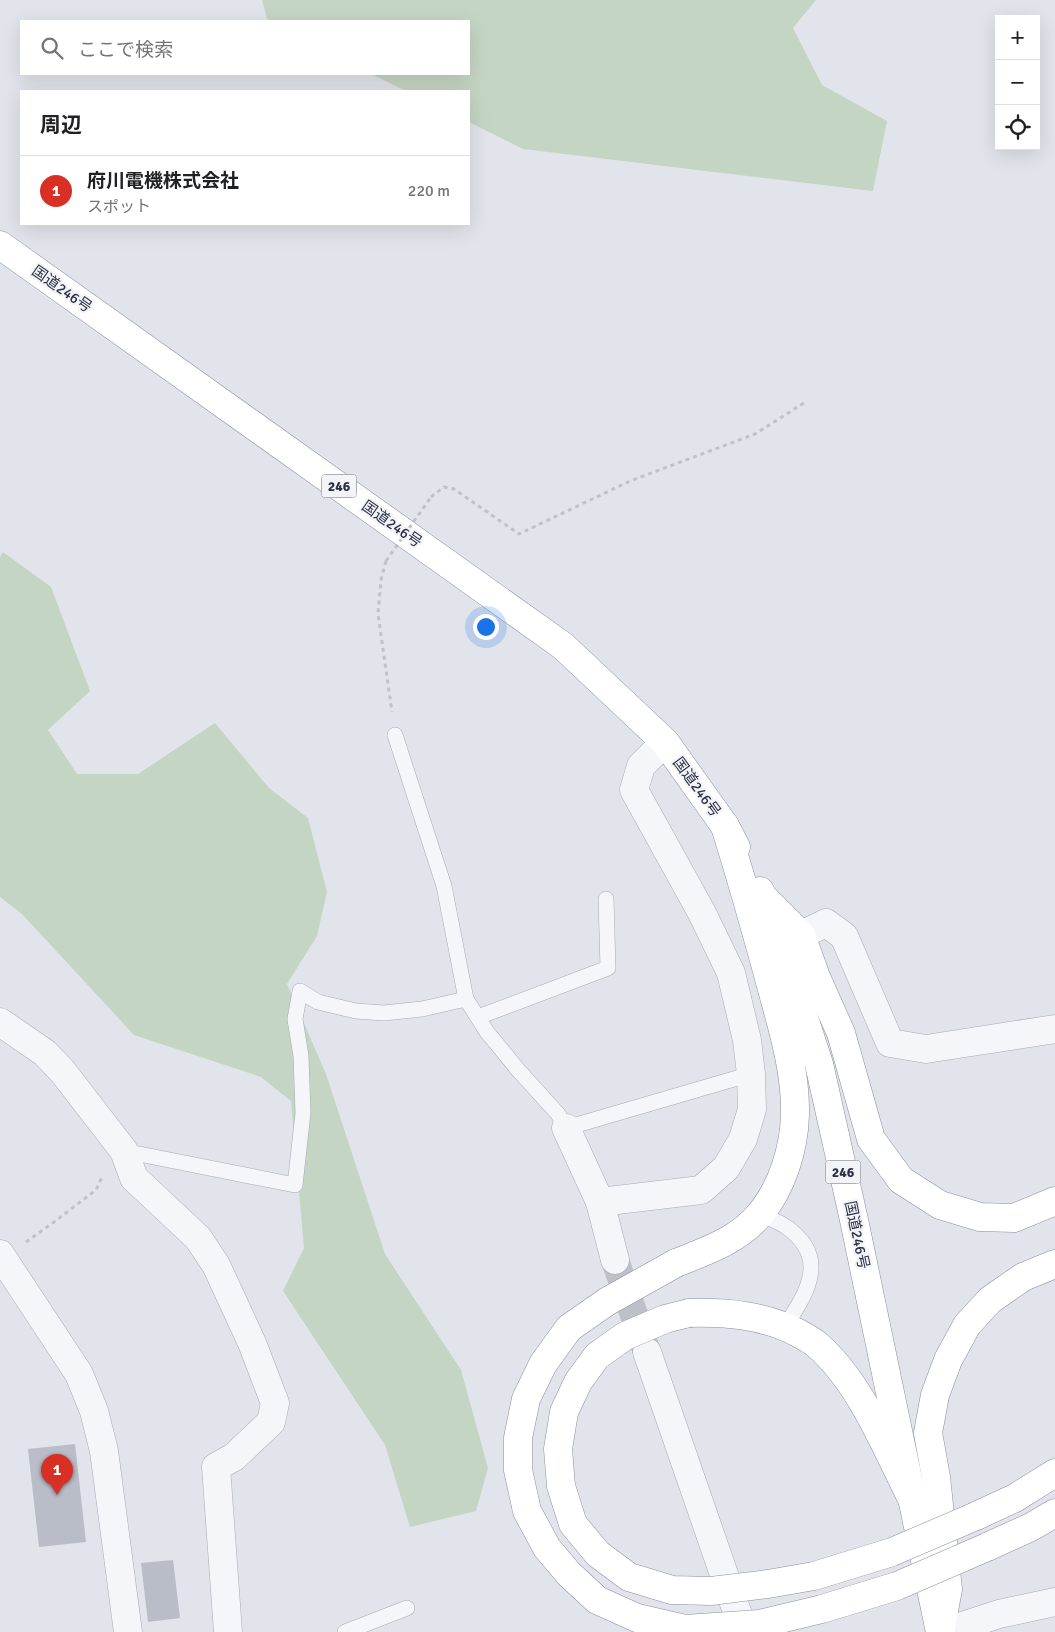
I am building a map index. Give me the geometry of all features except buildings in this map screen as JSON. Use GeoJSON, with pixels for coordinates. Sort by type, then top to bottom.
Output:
{"type":"FeatureCollection","features":[{"type":"Feature","properties":{"kind":"highway","name":"国道246号"},"geometry":{"type":"LineString","coordinates":[[0,245],[563,646],[665,742],[725,826],[764,898],[819,1064],[941,1632]]}},
{"type":"Feature","properties":{"kind":"highway"},"geometry":{"type":"LineString","coordinates":[[725,826],[784,1032],[792,1074],[795,1115],[791,1145],[783,1174],[760,1214],[744,1230],[718,1246],[676,1263],[608,1301],[569,1328],[542,1364],[526,1399],[518,1438],[518,1470],[527,1511],[547,1548],[569,1574],[598,1600],[637,1618],[686,1629],[759,1624],[822,1609],[897,1586],[988,1547],[1031,1527],[1055,1513]]}},
{"type":"Feature","properties":{"kind":"highway"},"geometry":{"type":"LineString","coordinates":[[764,898],[801,936],[816,977],[841,1033],[871,1139],[901,1180],[940,1204],[980,1216],[1014,1218],[1055,1201]]}},
{"type":"Feature","properties":{"kind":"highway"},"geometry":{"type":"LineString","coordinates":[[941,1632],[948,1589],[936,1477],[928,1433],[935,1395],[948,1360],[968,1325],[990,1300],[1023,1277],[1055,1264]]}},
{"type":"Feature","properties":{"kind":"highway"},"geometry":{"type":"LineString","coordinates":[[912,1499],[859,1396],[836,1364],[815,1343],[785,1326],[754,1316],[719,1312],[688,1313],[625,1336],[597,1356],[578,1382],[564,1412],[558,1449],[560,1476],[561,1486],[573,1524],[598,1554],[629,1577],[672,1590],[711,1591],[814,1576],[892,1552],[1015,1498],[1055,1473]]}},
{"type":"Feature","properties":{"kind":"street"},"geometry":{"type":"LineString","coordinates":[[600,1202],[701,1190],[726,1168],[743,1139],[752,1109],[751,1074],[747,1040],[731,973],[702,913],[634,790],[641,766],[665,742]]}},
{"type":"Feature","properties":{"kind":"street"},"geometry":{"type":"LineString","coordinates":[[801,936],[826,923],[844,936],[890,1043],[926,1049],[1055,1028]]}},
{"type":"Feature","properties":{"kind":"street"},"geometry":{"type":"LineString","coordinates":[[0,1022],[45,1053],[63,1072],[120,1146],[134,1178],[198,1238],[216,1266],[252,1343],[275,1403],[271,1422],[234,1457],[216,1467],[228,1632]]}},
{"type":"Feature","properties":{"kind":"street"},"geometry":{"type":"LineString","coordinates":[[566,1128],[600,1202],[615,1260]]}},
{"type":"Feature","properties":{"kind":"street"},"geometry":{"type":"LineString","coordinates":[[1,1255],[79,1374],[94,1411],[104,1451],[128,1632]]}},
{"type":"Feature","properties":{"kind":"street"},"geometry":{"type":"LineString","coordinates":[[647,1352],[744,1632]]}},
{"type":"Feature","properties":{"kind":"street"},"geometry":{"type":"LineString","coordinates":[[941,1632],[999,1614],[1055,1602]]}},
{"type":"Feature","properties":{"kind":"lane"},"geometry":{"type":"LineString","coordinates":[[395,735],[444,886],[466,999],[487,1032],[558,1114],[566,1128],[751,1074]]}},
{"type":"Feature","properties":{"kind":"lane"},"geometry":{"type":"LineString","coordinates":[[478,1017],[608,968],[606,899]]}},
{"type":"Feature","properties":{"kind":"lane"},"geometry":{"type":"LineString","coordinates":[[120,1146],[295,1184],[303,1113],[301,1056],[295,1019],[300,991],[318,1002],[356,1011],[384,1013],[422,1009],[466,999]]}},
{"type":"Feature","properties":{"kind":"lane"},"geometry":{"type":"LineString","coordinates":[[760,1214],[784,1226],[799,1238],[808,1252],[812,1263],[810,1281],[805,1295],[785,1326]]}},
{"type":"Feature","properties":{"kind":"lane"},"geometry":{"type":"LineString","coordinates":[[345,1632],[407,1608]]}},
{"type":"Feature","properties":{"kind":"path"},"geometry":{"type":"LineString","coordinates":[[395,735],[378,614],[381,580],[386,561],[431,497],[444,487],[454,489],[519,534],[630,481],[755,434],[804,403]]}},
{"type":"Feature","properties":{"kind":"path"},"geometry":{"type":"LineString","coordinates":[[1,1255],[54,1222],[96,1190],[120,1146]]}},
{"type":"Feature","properties":{"kind":"green space"},"geometry":{"type":"Polygon","coordinates":[[[262,0],[816,0],[793,28],[822,85],[887,121],[873,191],[523,149],[470,122],[470,90],[404,90],[373,75],[470,75],[470,20],[267,19],[262,0]]]}},
{"type":"Feature","properties":{"kind":"green space"},"geometry":{"type":"Polygon","coordinates":[[[3,552],[51,587],[90,691],[48,730],[77,774],[138,774],[215,723],[269,788],[308,818],[327,892],[317,936],[287,984],[326,1074],[385,1254],[461,1370],[488,1468],[476,1511],[410,1527],[385,1445],[283,1291],[304,1248],[291,1101],[261,1077],[134,1035],[22,914],[0,897],[0,557],[3,552]]]}},
{"type":"Feature","properties":{"kind":"tunnel"},"geometry":{"type":"LineString","coordinates":[[615,1260],[647,1352]]}},
{"type":"Feature","properties":{"kind":"place","name":"府川電機株式会社"},"geometry":{"type":"Point","coordinates":[57,1495]}}]}
